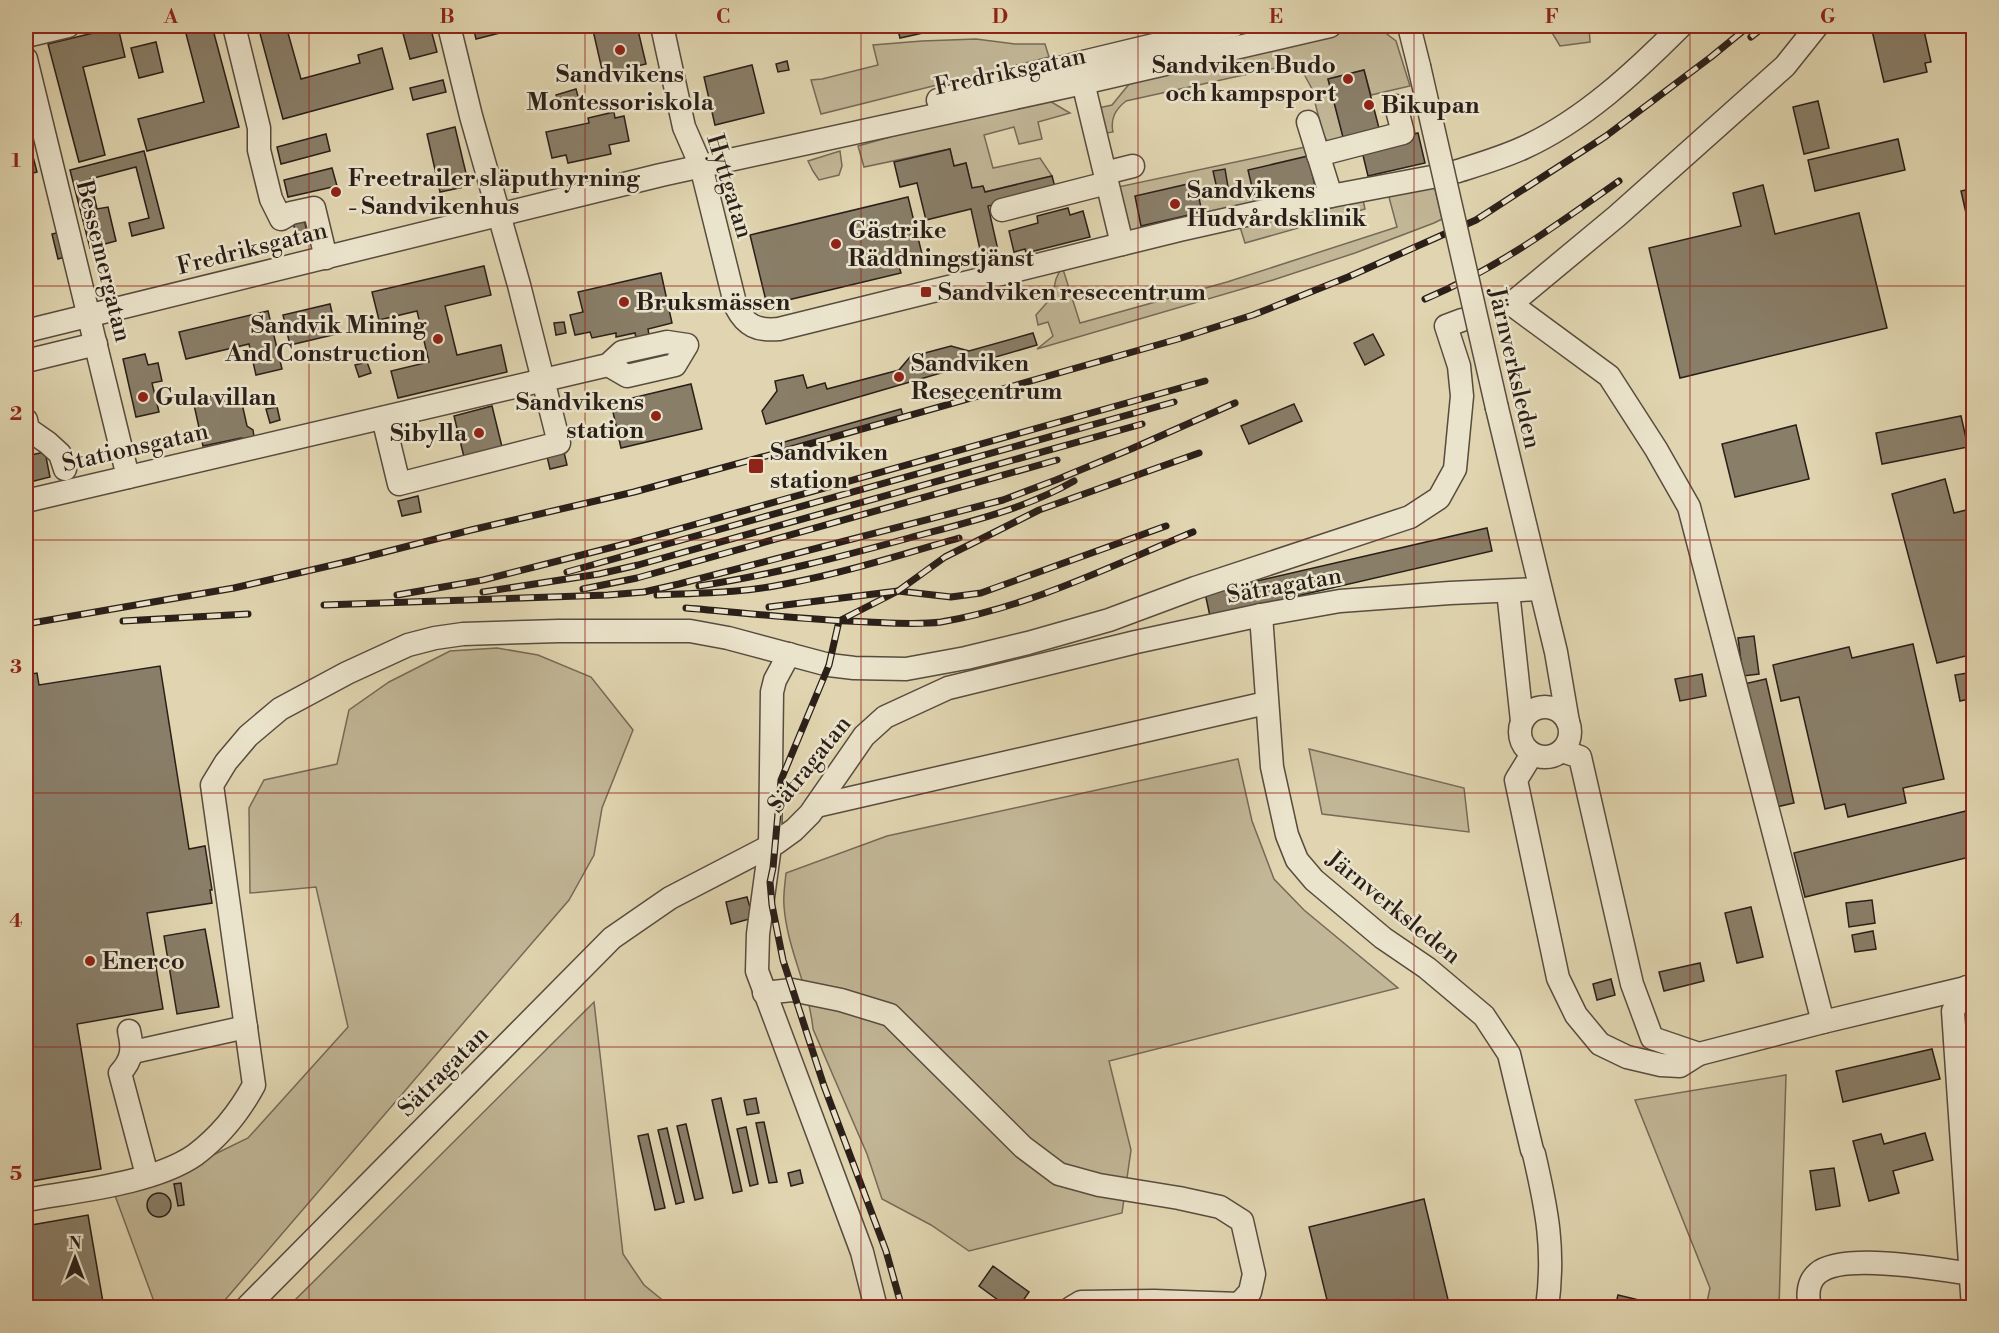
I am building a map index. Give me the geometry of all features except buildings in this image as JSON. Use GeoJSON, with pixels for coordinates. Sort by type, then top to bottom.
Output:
{"type":"FeatureCollection","features":[{"type":"Feature","properties":{"kind":"street"},"geometry":{"type":"LineString","coordinates":[[26,36],[68,26]]}},
{"type":"Feature","properties":{"kind":"street"},"geometry":{"type":"LineString","coordinates":[[234,26],[259,128],[260,150],[271,199],[281,219],[291,213],[314,208],[326,258]]}},
{"type":"Feature","properties":{"kind":"street"},"geometry":{"type":"LineString","coordinates":[[383,418],[399,484],[559,442],[449,26]]}},
{"type":"Feature","properties":{"kind":"street","name":"Hyttgatan"},"geometry":{"type":"LineString","coordinates":[[662,26],[684,127],[701,166],[736,306],[748,324],[756,329],[766,331],[779,329],[1122,244]]}},
{"type":"Feature","properties":{"kind":"street","name":"Fredriksgatan"},"geometry":{"type":"LineString","coordinates":[[1081,73],[1233,26]]}},
{"type":"Feature","properties":{"kind":"street","name":"Fredriksgatan"},"geometry":{"type":"LineString","coordinates":[[26,331],[701,166],[735,155],[1081,73],[1330,26]]}},
{"type":"Feature","properties":{"kind":"street","name":"Järnverksleden"},"geometry":{"type":"LineString","coordinates":[[1410,26],[1497,408],[1556,652],[1570,738],[1562,751]]}},
{"type":"Feature","properties":{"kind":"street"},"geometry":{"type":"LineString","coordinates":[[1458,171],[1525,148],[1560,129],[1608,94],[1681,26]]}},
{"type":"Feature","properties":{"kind":"street"},"geometry":{"type":"LineString","coordinates":[[1817,26],[1785,66],[1617,216],[1503,307],[1609,376],[1656,449],[1689,507],[1823,1022]]}},
{"type":"Feature","properties":{"kind":"street","name":"Bessemergatan"},"geometry":{"type":"LineString","coordinates":[[26,59],[128,477]]}},
{"type":"Feature","properties":{"kind":"street"},"geometry":{"type":"LineString","coordinates":[[1081,73],[1122,244],[1331,196],[1432,177]]}},
{"type":"Feature","properties":{"kind":"street"},"geometry":{"type":"LineString","coordinates":[[1318,154],[1403,133],[1396,106]]}},
{"type":"Feature","properties":{"kind":"street"},"geometry":{"type":"LineString","coordinates":[[1308,122],[1331,196]]}},
{"type":"Feature","properties":{"kind":"street"},"geometry":{"type":"LineString","coordinates":[[1002,210],[1106,178],[1133,166]]}},
{"type":"Feature","properties":{"kind":"street"},"geometry":{"type":"LineString","coordinates":[[26,1200],[129,1181],[170,1168],[194,1155],[214,1138],[245,1102],[254,1085],[212,785],[226,762],[248,736],[280,709],[346,673],[408,645],[463,634],[690,631],[728,638],[829,665],[906,669],[966,658],[1109,620],[1195,588],[1410,517],[1439,498],[1455,470],[1462,396],[1459,366],[1446,326],[1462,320]]}},
{"type":"Feature","properties":{"kind":"street"},"geometry":{"type":"LineString","coordinates":[[26,361],[96,344]]}},
{"type":"Feature","properties":{"kind":"street","name":"Stationsgatan"},"geometry":{"type":"LineString","coordinates":[[26,501],[608,365]]}},
{"type":"Feature","properties":{"kind":"street"},"geometry":{"type":"LineString","coordinates":[[26,426],[60,454],[65,470]]}},
{"type":"Feature","properties":{"kind":"street","name":"Sätragatan"},"geometry":{"type":"LineString","coordinates":[[246,1308],[612,938],[670,898],[770,846],[796,828],[816,806],[864,736],[885,717],[948,688],[1051,661],[1261,615],[1340,601],[1540,589]]}},
{"type":"Feature","properties":{"kind":"street"},"geometry":{"type":"LineString","coordinates":[[1508,591],[1522,721],[1520,735],[1522,743],[1532,754],[1547,758],[1562,751],[1580,758],[1632,984],[1652,1038],[1699,1054]]}},
{"type":"Feature","properties":{"kind":"street","name":"Järnverksleden"},"geometry":{"type":"LineString","coordinates":[[1261,615],[1272,767],[1287,835],[1297,860],[1314,880],[1383,938],[1460,994],[1484,1016],[1509,1054],[1546,1206],[1550,1236],[1550,1283],[1547,1308]]}},
{"type":"Feature","properties":{"kind":"street"},"geometry":{"type":"LineString","coordinates":[[789,654],[775,680],[772,692],[770,846],[758,934],[757,971],[844,1201],[862,1252],[876,1308]]}},
{"type":"Feature","properties":{"kind":"street"},"geometry":{"type":"LineString","coordinates":[[816,806],[1266,703]]}},
{"type":"Feature","properties":{"kind":"street"},"geometry":{"type":"LineString","coordinates":[[1522,721],[1527,714],[1542,707],[1557,710],[1568,722]]}},
{"type":"Feature","properties":{"kind":"street"},"geometry":{"type":"LineString","coordinates":[[1532,754],[1516,780],[1558,978],[1576,1015],[1600,1044],[1627,1057],[1661,1065],[1680,1066],[1699,1054],[1970,987]]}},
{"type":"Feature","properties":{"kind":"street"},"geometry":{"type":"LineString","coordinates":[[1970,987],[1953,1011],[1973,1308]]}},
{"type":"Feature","properties":{"kind":"street"},"geometry":{"type":"LineString","coordinates":[[764,993],[792,990],[841,1000],[890,1015],[1023,1147],[1059,1174],[1099,1185],[1220,1207],[1242,1221],[1254,1274],[1251,1292],[1239,1304],[1154,1301],[1081,1302],[1071,1308]]}},
{"type":"Feature","properties":{"kind":"street"},"geometry":{"type":"LineString","coordinates":[[147,1175],[120,1073],[129,1062],[131,1041],[246,1028]]}},
{"type":"Feature","properties":{"kind":"street"},"geometry":{"type":"LineString","coordinates":[[1810,1308],[1809,1288],[1812,1279],[1819,1271],[1839,1265],[1878,1263],[1918,1265],[1971,1274]]}},
{"type":"Feature","properties":{"kind":"shaded area"},"geometry":{"type":"Polygon","coordinates":[[[1548,26],[1589,26],[1590,42],[1560,46],[1548,26]]]}},
{"type":"Feature","properties":{"kind":"shaded area"},"geometry":{"type":"Polygon","coordinates":[[[1358,28],[1379,28],[1396,41],[1410,86],[1371,95],[1364,70],[1328,79],[1344,139],[1327,141],[1323,134],[1311,87],[1298,63],[1126,101],[1115,114],[1112,122],[1113,132],[1095,135],[1089,110],[1112,105],[1130,83],[1358,28]]]}},
{"type":"Feature","properties":{"kind":"shaded area"},"geometry":{"type":"Polygon","coordinates":[[[976,39],[1015,44],[1045,44],[1049,57],[821,114],[811,80],[878,65],[873,45],[976,39]]]}},
{"type":"Feature","properties":{"kind":"shaded area"},"geometry":{"type":"Polygon","coordinates":[[[1048,100],[1070,113],[1038,122],[1042,139],[1019,144],[1014,127],[984,135],[993,168],[1040,158],[1052,176],[985,192],[983,186],[972,188],[966,163],[954,166],[950,149],[864,167],[858,146],[1048,100]]]}},
{"type":"Feature","properties":{"kind":"shaded area"},"geometry":{"type":"Polygon","coordinates":[[[1315,145],[1328,187],[1128,232],[1118,187],[1315,145]]]}},
{"type":"Feature","properties":{"kind":"shaded area"},"geometry":{"type":"Polygon","coordinates":[[[840,151],[842,166],[839,175],[819,180],[808,161],[840,151]]]}},
{"type":"Feature","properties":{"kind":"shaded area"},"geometry":{"type":"Polygon","coordinates":[[[1432,177],[1442,219],[1434,223],[1355,253],[1273,280],[1037,349],[1053,336],[1048,322],[1038,325],[1036,315],[1052,297],[1062,266],[1080,323],[1227,282],[1397,227],[1386,186],[1432,177]]]}},
{"type":"Feature","properties":{"kind":"shaded area"},"geometry":{"type":"Polygon","coordinates":[[[1361,191],[1365,209],[1245,243],[1237,217],[1361,191]]]}},
{"type":"Feature","properties":{"kind":"shaded area"},"geometry":{"type":"Polygon","coordinates":[[[497,648],[538,655],[591,677],[633,730],[602,808],[594,855],[569,900],[219,1307],[156,1307],[113,1190],[209,1157],[248,1138],[348,1027],[316,887],[250,893],[249,808],[264,780],[337,764],[349,710],[389,682],[450,651],[497,648]]]}},
{"type":"Feature","properties":{"kind":"shaded area"},"geometry":{"type":"Polygon","coordinates":[[[1309,749],[1464,788],[1469,832],[1322,814],[1309,749]]]}},
{"type":"Feature","properties":{"kind":"shaded area"},"geometry":{"type":"Polygon","coordinates":[[[1238,759],[1252,821],[1274,879],[1304,910],[1398,988],[1109,1061],[1131,1150],[1122,1213],[969,1251],[931,1225],[882,1199],[867,1154],[813,1029],[811,1013],[786,922],[784,898],[786,873],[887,836],[1238,759]]]}},
{"type":"Feature","properties":{"kind":"shaded area"},"geometry":{"type":"Polygon","coordinates":[[[594,1002],[623,1254],[644,1285],[671,1307],[288,1307],[594,1002]]]}},
{"type":"Feature","properties":{"kind":"shaded area"},"geometry":{"type":"Polygon","coordinates":[[[1786,1075],[1779,1307],[1706,1307],[1710,1288],[1635,1100],[1786,1075]]]}},
{"type":"Feature","properties":{"kind":"tunnel"},"geometry":{"type":"LineString","coordinates":[[1462,320],[1494,310]]}},
{"type":"Feature","properties":{"kind":"railway"},"geometry":{"type":"LineString","coordinates":[[26,624],[234,588],[634,492],[1178,339],[1253,315],[1348,277],[1476,220],[1606,136],[1749,26]]}},
{"type":"Feature","properties":{"kind":"railway"},"geometry":{"type":"LineString","coordinates":[[1751,37],[1765,26]]}},
{"type":"Feature","properties":{"kind":"railway"},"geometry":{"type":"LineString","coordinates":[[1425,299],[1502,260],[1619,181]]}},
{"type":"Feature","properties":{"kind":"railway"},"geometry":{"type":"LineString","coordinates":[[397,595],[483,580],[629,543],[1205,381]]}},
{"type":"Feature","properties":{"kind":"railway"},"geometry":{"type":"LineString","coordinates":[[567,572],[1174,402]]}},
{"type":"Feature","properties":{"kind":"railway"},"geometry":{"type":"LineString","coordinates":[[324,605],[644,592],[1003,500],[1131,449],[1235,403]]}},
{"type":"Feature","properties":{"kind":"railway"},"geometry":{"type":"LineString","coordinates":[[483,592],[599,574],[638,565],[1142,424]]}},
{"type":"Feature","properties":{"kind":"railway"},"geometry":{"type":"LineString","coordinates":[[902,1308],[886,1251],[824,1086],[783,960],[772,905],[770,882],[781,780],[829,665],[839,621],[898,591],[945,557],[1039,510],[1199,453]]}},
{"type":"Feature","properties":{"kind":"railway"},"geometry":{"type":"LineString","coordinates":[[583,589],[637,578],[1057,460]]}},
{"type":"Feature","properties":{"kind":"railway"},"geometry":{"type":"LineString","coordinates":[[699,586],[805,565],[972,521],[1035,500],[1074,481]]}},
{"type":"Feature","properties":{"kind":"railway"},"geometry":{"type":"LineString","coordinates":[[769,607],[898,591],[951,597],[981,593],[1166,526]]}},
{"type":"Feature","properties":{"kind":"railway"},"geometry":{"type":"LineString","coordinates":[[686,608],[845,621],[904,624],[941,622],[1038,596],[1193,532]]}},
{"type":"Feature","properties":{"kind":"railway"},"geometry":{"type":"LineString","coordinates":[[657,595],[737,591],[807,580],[959,538]]}},
{"type":"Feature","properties":{"kind":"railway"},"geometry":{"type":"LineString","coordinates":[[123,621],[248,614]]}},
{"type":"Feature","properties":{"kind":"place","name":"Sandvikens Montessoriskola"},"geometry":{"type":"Point","coordinates":[620,50]}},
{"type":"Feature","properties":{"kind":"place","name":"Sandviken Budo och kampsport"},"geometry":{"type":"Point","coordinates":[1348,79]}},
{"type":"Feature","properties":{"kind":"place","name":"Bikupan"},"geometry":{"type":"Point","coordinates":[1369,105]}},
{"type":"Feature","properties":{"kind":"place","name":"Freetrailer släputhyrning - Sandvikenhus"},"geometry":{"type":"Point","coordinates":[336,192]}},
{"type":"Feature","properties":{"kind":"place","name":"Sandvikens Hudvårdsklinik"},"geometry":{"type":"Point","coordinates":[1175,204]}},
{"type":"Feature","properties":{"kind":"place","name":"Gästrike Räddningstjänst"},"geometry":{"type":"Point","coordinates":[836,244]}},
{"type":"Feature","properties":{"kind":"place","name":"Sandviken resecentrum"},"geometry":{"type":"Point","coordinates":[926,292]}},
{"type":"Feature","properties":{"kind":"place","name":"Bruksmässen"},"geometry":{"type":"Point","coordinates":[624,302]}},
{"type":"Feature","properties":{"kind":"place","name":"Sandvik Mining And Construction"},"geometry":{"type":"Point","coordinates":[438,339]}},
{"type":"Feature","properties":{"kind":"place","name":"Sandviken Resecentrum"},"geometry":{"type":"Point","coordinates":[899,377]}},
{"type":"Feature","properties":{"kind":"place","name":"Gula villan"},"geometry":{"type":"Point","coordinates":[143,397]}},
{"type":"Feature","properties":{"kind":"place","name":"Sandvikens station"},"geometry":{"type":"Point","coordinates":[656,416]}},
{"type":"Feature","properties":{"kind":"place","name":"Sibylla"},"geometry":{"type":"Point","coordinates":[479,433]}},
{"type":"Feature","properties":{"kind":"place","name":"Sandviken station"},"geometry":{"type":"Point","coordinates":[756,466]}},
{"type":"Feature","properties":{"kind":"place","name":"Enerco"},"geometry":{"type":"Point","coordinates":[90,961]}}]}
